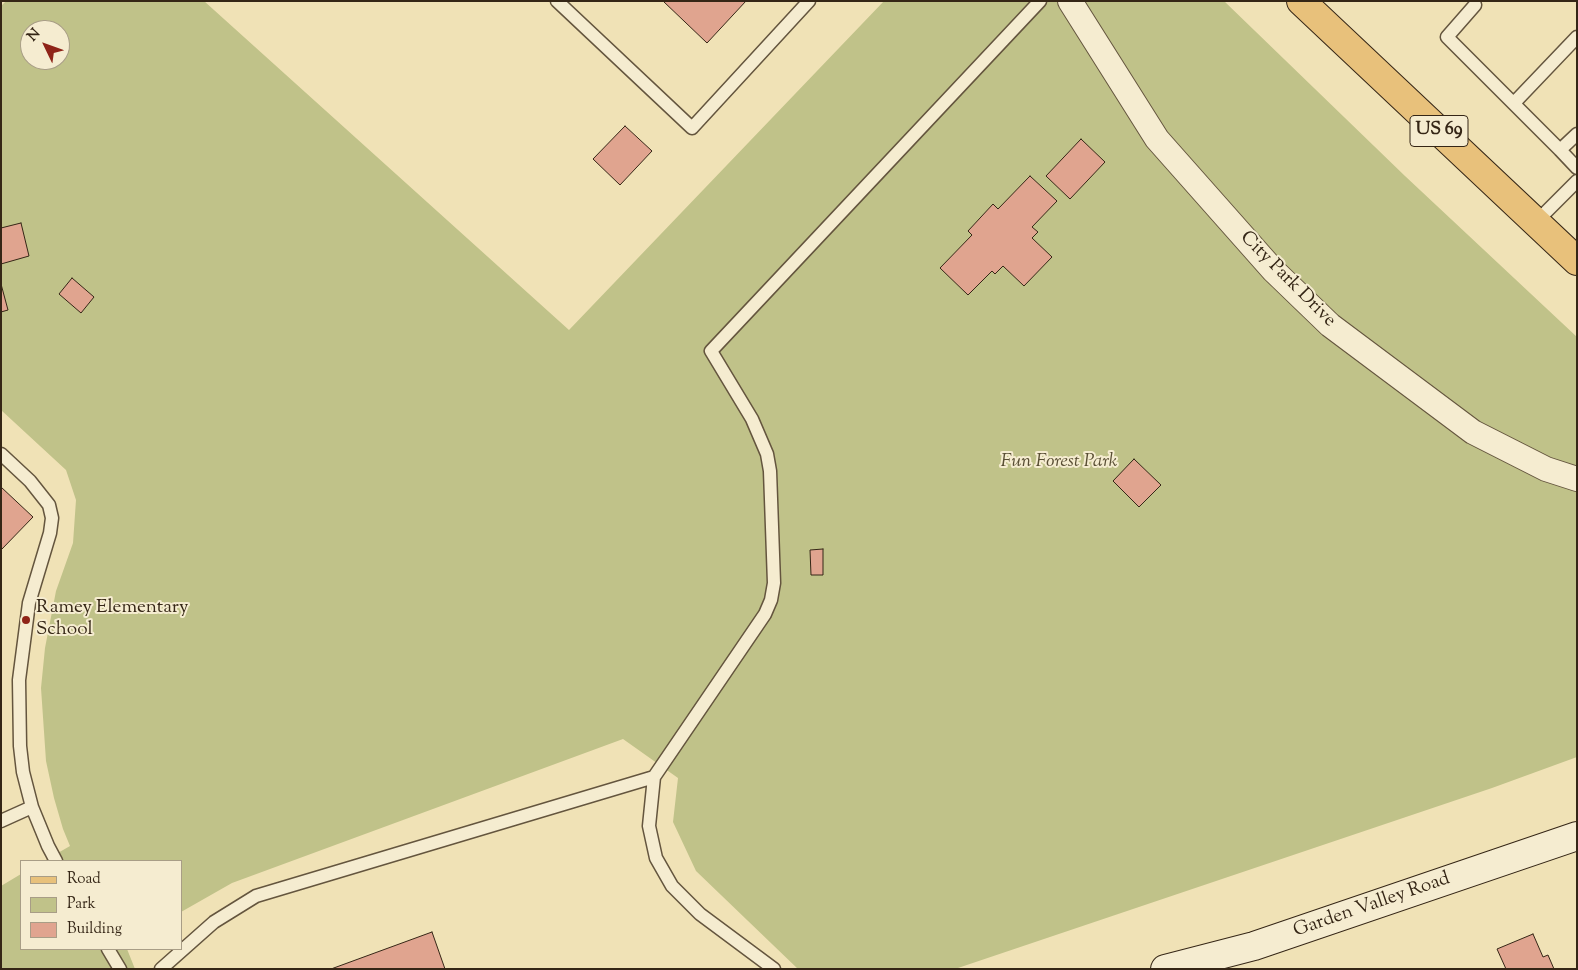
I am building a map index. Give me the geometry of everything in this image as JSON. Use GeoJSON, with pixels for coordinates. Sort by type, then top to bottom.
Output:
{"type":"FeatureCollection","features":[{"type":"Feature","properties":{"kind":"main road","name":"US 69"},"geometry":{"type":"LineString","coordinates":[[1301,1],[1577,261]]}},
{"type":"Feature","properties":{"kind":"street","name":"City Park Drive"},"geometry":{"type":"LineString","coordinates":[[1070,1],[1157,139],[1273,270],[1330,325],[1473,432],[1546,469],[1577,479]]}},
{"type":"Feature","properties":{"kind":"street","name":"Garden Valley Road"},"geometry":{"type":"LineString","coordinates":[[1165,969],[1254,946],[1577,836]]}},
{"type":"Feature","properties":{"kind":"lane"},"geometry":{"type":"LineString","coordinates":[[557,1],[692,128],[809,1]]}},
{"type":"Feature","properties":{"kind":"lane"},"geometry":{"type":"LineString","coordinates":[[774,969],[700,914],[672,886],[656,858],[649,826],[654,777],[765,614],[771,600],[774,583],[770,471],[767,454],[752,420],[711,351],[1040,1]]}},
{"type":"Feature","properties":{"kind":"lane"},"geometry":{"type":"LineString","coordinates":[[1475,5],[1447,37],[1577,168]]}},
{"type":"Feature","properties":{"kind":"lane"},"geometry":{"type":"LineString","coordinates":[[1514,103],[1577,36]]}},
{"type":"Feature","properties":{"kind":"lane"},"geometry":{"type":"LineString","coordinates":[[1560,150],[1577,134]]}},
{"type":"Feature","properties":{"kind":"lane"},"geometry":{"type":"LineString","coordinates":[[1536,222],[1577,181]]}},
{"type":"Feature","properties":{"kind":"lane"},"geometry":{"type":"LineString","coordinates":[[1,454],[30,481],[49,504],[52,518],[50,533],[29,603],[20,680],[20,746],[22,772],[32,807],[55,860]]}},
{"type":"Feature","properties":{"kind":"lane"},"geometry":{"type":"LineString","coordinates":[[182,950],[214,922],[256,896],[654,777]]}},
{"type":"Feature","properties":{"kind":"lane"},"geometry":{"type":"LineString","coordinates":[[1,821],[32,807]]}},
{"type":"Feature","properties":{"kind":"lane"},"geometry":{"type":"LineString","coordinates":[[109,950],[120,969]]}},
{"type":"Feature","properties":{"kind":"lane"},"geometry":{"type":"LineString","coordinates":[[160,969],[182,950]]}},
{"type":"Feature","properties":{"kind":"green space","name":"Fun Forest Park"},"geometry":{"type":"Polygon","coordinates":[[[6,1],[204,1],[569,330],[884,1],[1224,1],[1405,176],[1577,337],[1577,757],[1492,788],[955,969],[798,969],[696,871],[673,822],[678,778],[623,739],[232,883],[182,911],[182,860],[46,860],[70,846],[54,798],[46,761],[41,688],[45,648],[56,591],[73,543],[76,500],[66,470],[1,410],[1,6],[6,1]]]}},
{"type":"Feature","properties":{"kind":"green space"},"geometry":{"type":"Polygon","coordinates":[[[20,875],[20,950],[127,950],[135,969],[1,969],[1,886],[20,875]]]}},
{"type":"Feature","properties":{"kind":"building"},"geometry":{"type":"Polygon","coordinates":[[[663,1],[746,1],[707,43],[663,1]]]}},
{"type":"Feature","properties":{"kind":"building"},"geometry":{"type":"Polygon","coordinates":[[[625,126],[652,151],[620,185],[593,159],[625,126]]]}},
{"type":"Feature","properties":{"kind":"building"},"geometry":{"type":"Polygon","coordinates":[[[1081,139],[1105,162],[1070,199],[1046,176],[1081,139]]]}},
{"type":"Feature","properties":{"kind":"building"},"geometry":{"type":"Polygon","coordinates":[[[1030,176],[1057,201],[1032,227],[1038,232],[1032,238],[1052,257],[1024,286],[1003,266],[995,274],[992,271],[968,295],[940,268],[972,235],[968,231],[993,204],[998,209],[1030,176]]]}},
{"type":"Feature","properties":{"kind":"building"},"geometry":{"type":"Polygon","coordinates":[[[21,223],[29,256],[1,264],[1,228],[21,223]]]}},
{"type":"Feature","properties":{"kind":"building"},"geometry":{"type":"Polygon","coordinates":[[[72,278],[94,297],[81,313],[59,294],[72,278]]]}},
{"type":"Feature","properties":{"kind":"building"},"geometry":{"type":"Polygon","coordinates":[[[1,284],[8,310],[1,312],[1,284]]]}},
{"type":"Feature","properties":{"kind":"building"},"geometry":{"type":"Polygon","coordinates":[[[1134,459],[1161,485],[1139,507],[1113,481],[1134,459]]]}},
{"type":"Feature","properties":{"kind":"building"},"geometry":{"type":"Polygon","coordinates":[[[1,487],[33,517],[1,550],[1,487]]]}},
{"type":"Feature","properties":{"kind":"building"},"geometry":{"type":"Polygon","coordinates":[[[823,549],[823,575],[811,575],[810,550],[823,549]]]}},
{"type":"Feature","properties":{"kind":"building"},"geometry":{"type":"Polygon","coordinates":[[[432,932],[445,969],[331,969],[432,932]]]}},
{"type":"Feature","properties":{"kind":"building"},"geometry":{"type":"Polygon","coordinates":[[[1533,934],[1543,957],[1548,955],[1554,969],[1506,969],[1497,949],[1533,934]]]}},
{"type":"Feature","properties":{"kind":"place","name":"Ramey Elementary School"},"geometry":{"type":"Point","coordinates":[26,620]}}]}
